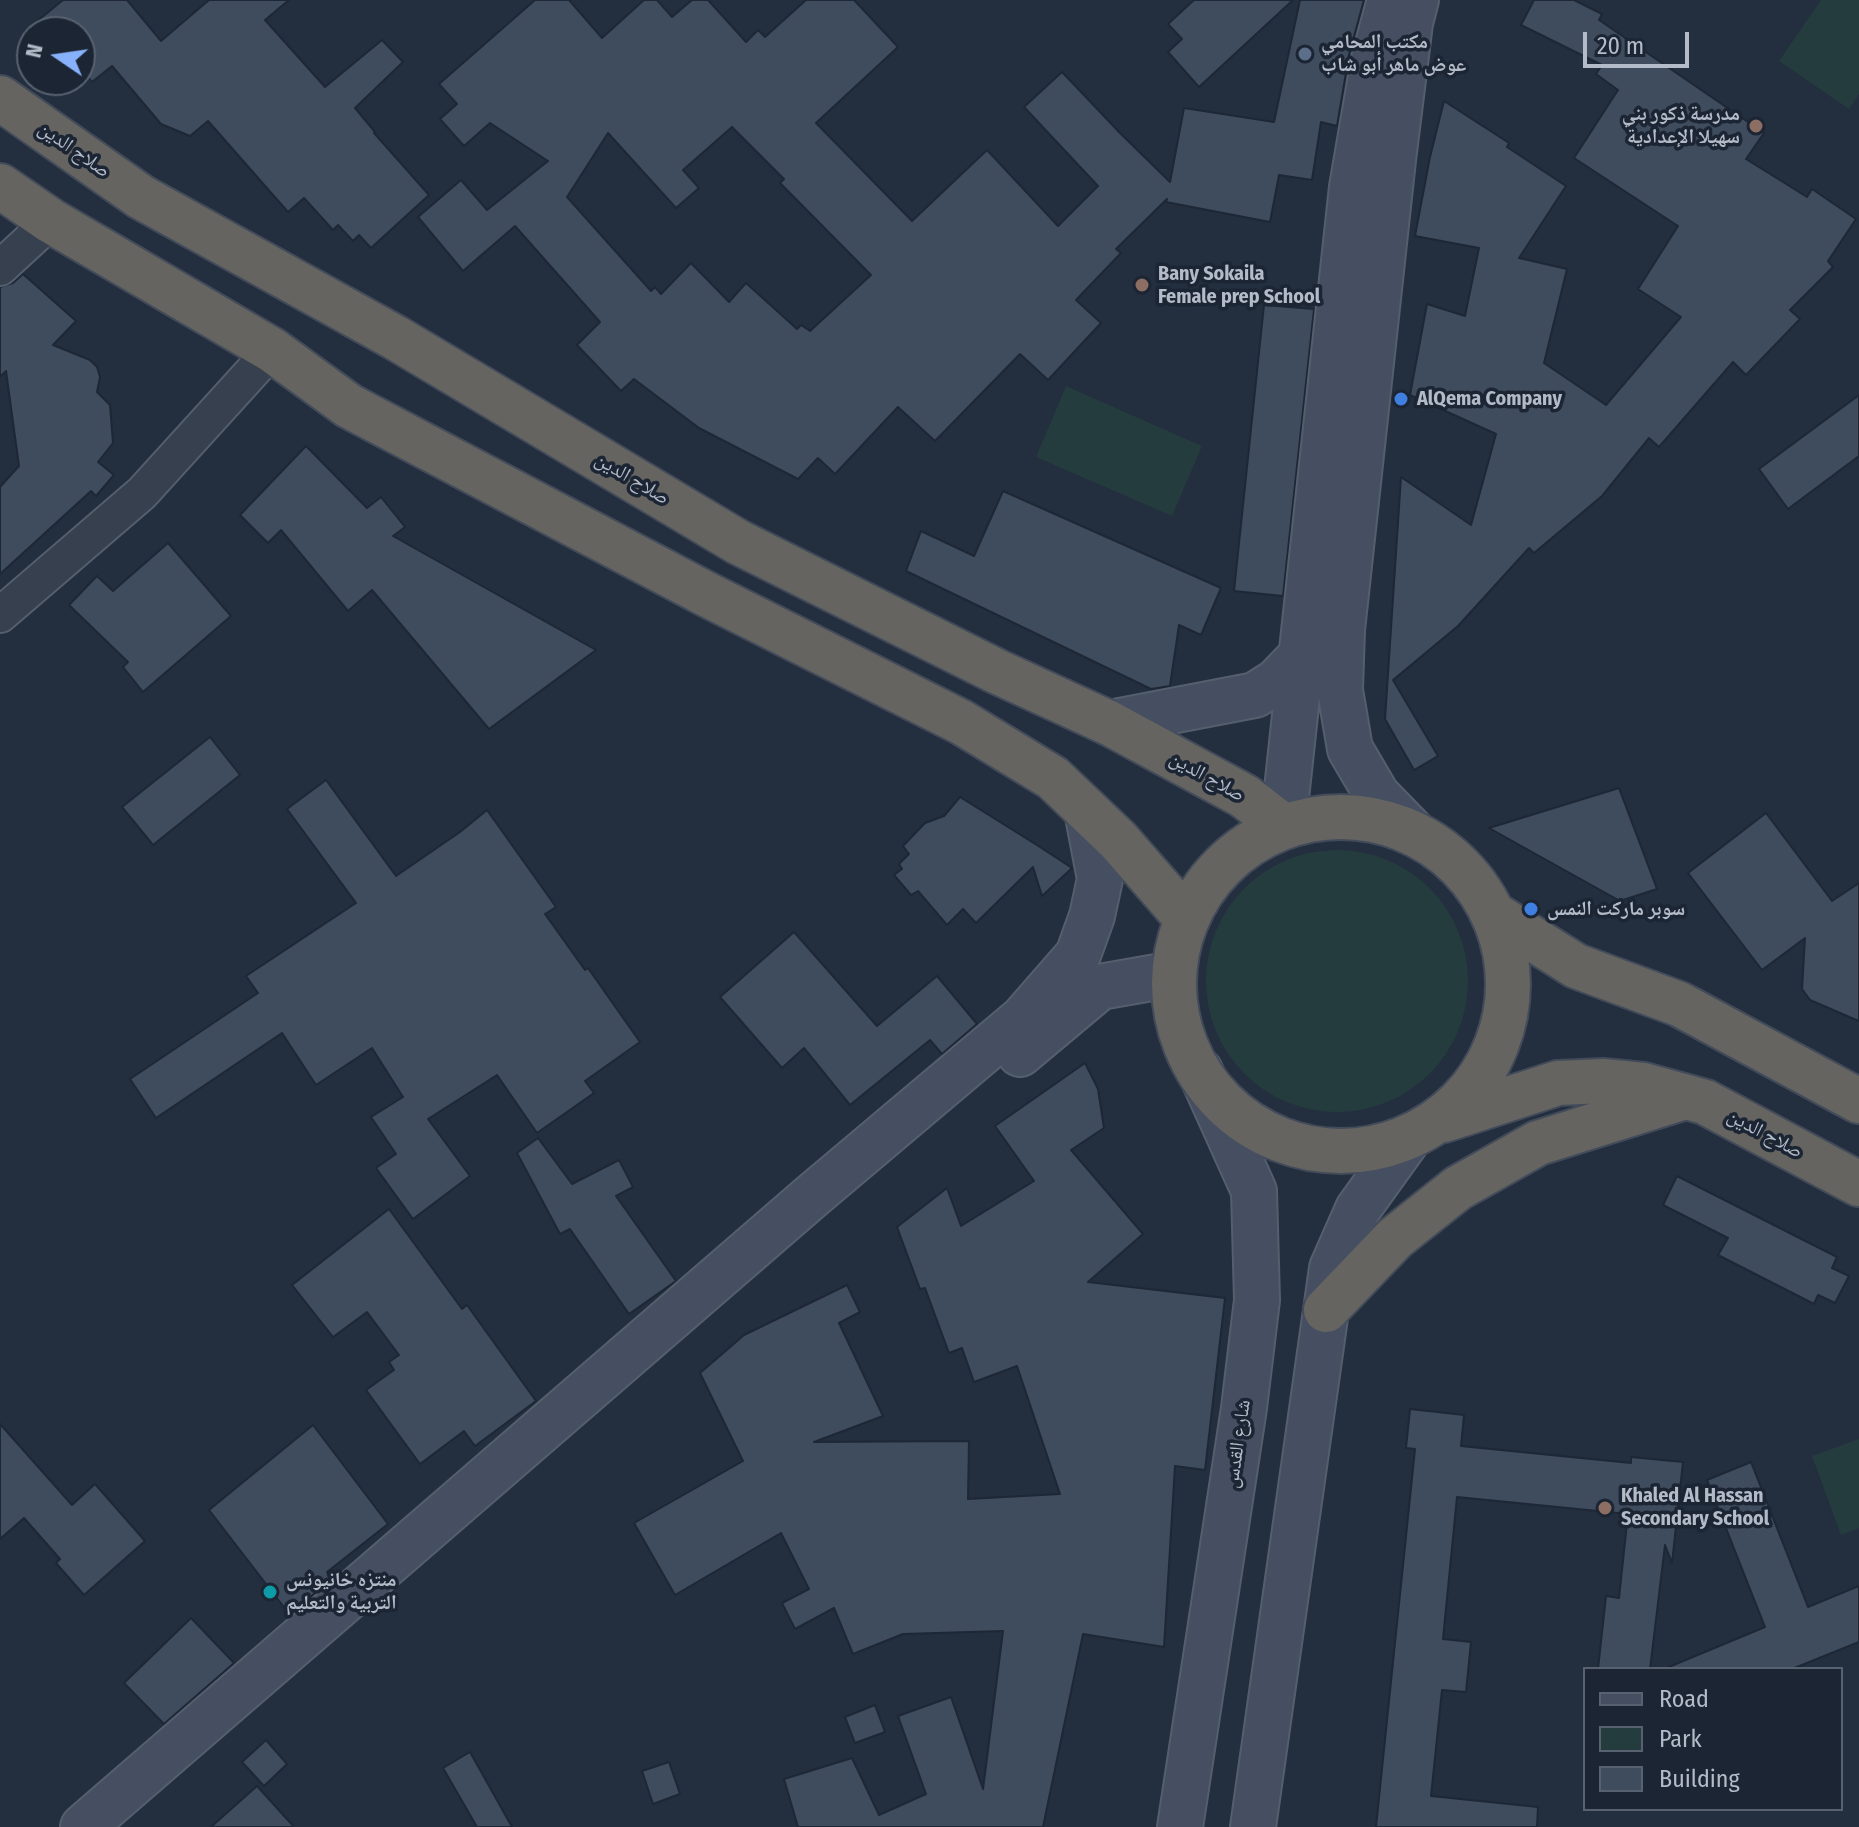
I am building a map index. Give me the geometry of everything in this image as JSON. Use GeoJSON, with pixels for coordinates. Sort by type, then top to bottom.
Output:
{"type":"FeatureCollection","features":[{"type":"Feature","properties":{"kind":"highway","name":"صلاح الدين"},"geometry":{"type":"LineString","coordinates":[[0,98],[141,197],[396,338],[738,542],[998,672],[1109,723],[1244,796],[1283,826]]}},
{"type":"Feature","properties":{"kind":"highway"},"geometry":{"type":"LineString","coordinates":[[0,186],[51,221],[272,350],[349,406],[708,595],[961,722],[1053,778],[1118,840],[1187,919]]}},
{"type":"Feature","properties":{"kind":"highway","name":"صلاح الدين"},"geometry":{"type":"LineString","coordinates":[[1422,1130],[1470,1091],[1492,1059],[1505,1023],[1509,976],[1501,930],[1480,887],[1448,853],[1412,831],[1363,816],[1316,817],[1283,826],[1252,841],[1225,863],[1203,889],[1187,919],[1178,946],[1174,974],[1175,1002],[1187,1049],[1211,1089],[1245,1122],[1287,1143],[1334,1152],[1372,1149],[1558,1083],[1603,1081],[1643,1085],[1705,1102],[1859,1184]]}},
{"type":"Feature","properties":{"kind":"highway"},"geometry":{"type":"LineString","coordinates":[[1492,913],[1576,966],[1679,1004],[1859,1101]]}},
{"type":"Feature","properties":{"kind":"highway"},"geometry":{"type":"LineString","coordinates":[[1326,1310],[1395,1238],[1458,1188],[1538,1143],[1686,1097]]}},
{"type":"Feature","properties":{"kind":"main road"},"geometry":{"type":"LineString","coordinates":[[1283,826],[1352,187],[1374,59],[1390,0]]}},
{"type":"Feature","properties":{"kind":"main road"},"geometry":{"type":"LineString","coordinates":[[1412,831],[1377,795],[1350,749],[1340,690],[1342,630],[1393,160],[1410,23],[1416,0]]}},
{"type":"Feature","properties":{"kind":"main road"},"geometry":{"type":"LineString","coordinates":[[1109,723],[1255,695],[1277,681],[1302,655]]}},
{"type":"Feature","properties":{"kind":"main road"},"geometry":{"type":"LineString","coordinates":[[83,1827],[812,1196],[1023,1018],[1078,955],[1092,916],[1100,879],[1087,811]]}},
{"type":"Feature","properties":{"kind":"main road"},"geometry":{"type":"LineString","coordinates":[[115,1827],[384,1593],[620,1396],[853,1191],[1100,987],[1174,974]]}},
{"type":"Feature","properties":{"kind":"main road","name":"شارع القدس"},"geometry":{"type":"LineString","coordinates":[[1180,1827],[1244,1408],[1257,1300],[1254,1191],[1200,1071]]}},
{"type":"Feature","properties":{"kind":"main road"},"geometry":{"type":"LineString","coordinates":[[1253,1827],[1332,1268],[1358,1209],[1422,1130]]}},
{"type":"Feature","properties":{"kind":"street"},"geometry":{"type":"LineString","coordinates":[[0,268],[51,221]]}},
{"type":"Feature","properties":{"kind":"street"},"geometry":{"type":"LineString","coordinates":[[0,615],[142,493],[272,350]]}},
{"type":"Feature","properties":{"kind":"green space"},"geometry":{"type":"Polygon","coordinates":[[[1821,0],[1859,0],[1859,94],[1849,109],[1779,61],[1821,0]]]}},
{"type":"Feature","properties":{"kind":"green space"},"geometry":{"type":"Polygon","coordinates":[[[1066,386],[1202,446],[1172,516],[1036,457],[1066,386]]]}},
{"type":"Feature","properties":{"kind":"green space"},"geometry":{"type":"Polygon","coordinates":[[[1337,850],[1363,852],[1387,860],[1410,872],[1430,888],[1446,908],[1458,931],[1466,955],[1466,1007],[1458,1031],[1446,1054],[1430,1074],[1410,1090],[1387,1102],[1363,1110],[1337,1112],[1311,1110],[1287,1102],[1264,1090],[1244,1074],[1228,1054],[1216,1031],[1208,1007],[1206,981],[1208,955],[1216,931],[1228,908],[1244,888],[1264,872],[1287,860],[1311,852],[1337,850]]]}},
{"type":"Feature","properties":{"kind":"green space"},"geometry":{"type":"Polygon","coordinates":[[[1859,1439],[1859,1528],[1841,1535],[1812,1456],[1859,1439]]]}},
{"type":"Feature","properties":{"kind":"building"},"geometry":{"type":"Polygon","coordinates":[[[63,0],[127,0],[161,41],[209,0],[289,0],[265,20],[325,87],[382,40],[403,62],[355,108],[429,195],[371,248],[359,235],[353,241],[338,225],[333,230],[304,198],[288,212],[208,121],[190,136],[161,124],[112,66],[96,79],[96,16],[44,16],[63,0]]]}},
{"type":"Feature","properties":{"kind":"building"},"geometry":{"type":"Polygon","coordinates":[[[535,0],[569,0],[602,38],[644,0],[657,0],[672,17],[692,0],[708,0],[746,42],[758,30],[765,37],[806,0],[854,0],[898,47],[816,123],[912,221],[987,150],[1058,226],[1098,186],[1024,107],[1062,72],[1170,182],[1184,108],[1274,122],[1300,0],[1364,0],[1349,55],[1337,126],[1321,122],[1312,180],[1279,175],[1270,222],[1166,202],[1167,199],[1116,249],[1121,253],[1076,300],[1101,323],[1048,380],[1020,354],[935,441],[898,407],[835,474],[818,458],[798,479],[699,428],[634,379],[621,391],[577,345],[600,322],[515,226],[463,271],[418,217],[461,180],[487,210],[548,161],[490,123],[464,146],[440,119],[457,104],[439,84],[535,0]],[[732,127],[683,170],[699,188],[676,208],[608,133],[567,197],[651,291],[655,287],[661,294],[691,263],[729,302],[746,283],[797,329],[801,325],[810,331],[871,275],[780,183],[784,179],[732,127]]]}},
{"type":"Feature","properties":{"kind":"building"},"geometry":{"type":"Polygon","coordinates":[[[1194,0],[1293,0],[1199,87],[1168,52],[1182,39],[1168,24],[1194,0]]]}},
{"type":"Feature","properties":{"kind":"building"},"geometry":{"type":"Polygon","coordinates":[[[1534,0],[1574,0],[1602,14],[1599,20],[1764,133],[1746,159],[1807,197],[1812,189],[1856,219],[1828,261],[1833,267],[1790,310],[1800,319],[1746,375],[1733,362],[1659,447],[1649,438],[1602,496],[1534,553],[1529,548],[1458,626],[1393,680],[1438,756],[1414,770],[1385,719],[1401,477],[1471,525],[1496,434],[1410,395],[1427,304],[1465,316],[1479,248],[1415,236],[1444,101],[1509,143],[1507,147],[1566,186],[1519,258],[1567,269],[1544,363],[1606,405],[1681,317],[1638,289],[1678,226],[1574,158],[1618,90],[1596,74],[1602,65],[1521,25],[1534,0]]]}},
{"type":"Feature","properties":{"kind":"building"},"geometry":{"type":"Polygon","coordinates":[[[23,274],[76,321],[53,345],[90,360],[97,367],[100,377],[97,392],[110,405],[113,443],[98,462],[114,475],[96,496],[91,491],[0,574],[0,487],[19,466],[6,371],[0,377],[0,287],[13,283],[23,274]]]}},
{"type":"Feature","properties":{"kind":"building"},"geometry":{"type":"Polygon","coordinates":[[[1264,305],[1314,309],[1283,596],[1234,591],[1264,305]]]}},
{"type":"Feature","properties":{"kind":"building"},"geometry":{"type":"Polygon","coordinates":[[[1859,395],[1859,456],[1788,509],[1759,469],[1859,395]]]}},
{"type":"Feature","properties":{"kind":"building"},"geometry":{"type":"Polygon","coordinates":[[[306,446],[367,508],[381,497],[405,527],[393,536],[596,650],[489,729],[372,590],[348,611],[281,530],[268,543],[240,515],[306,446]]]}},
{"type":"Feature","properties":{"kind":"building"},"geometry":{"type":"Polygon","coordinates":[[[1003,491],[1221,588],[1201,635],[1179,625],[1170,686],[1151,689],[906,571],[921,531],[974,556],[1003,491]]]}},
{"type":"Feature","properties":{"kind":"building"},"geometry":{"type":"Polygon","coordinates":[[[168,543],[231,616],[143,692],[123,667],[128,662],[69,605],[97,576],[113,591],[168,543]]]}},
{"type":"Feature","properties":{"kind":"building"},"geometry":{"type":"Polygon","coordinates":[[[210,737],[240,775],[153,845],[122,807],[210,737]]]}},
{"type":"Feature","properties":{"kind":"building"},"geometry":{"type":"Polygon","coordinates":[[[326,780],[396,876],[487,810],[556,907],[545,914],[640,1042],[585,1081],[594,1093],[537,1133],[497,1075],[428,1119],[470,1176],[413,1219],[376,1168],[396,1154],[371,1117],[403,1097],[372,1048],[316,1085],[282,1033],[156,1118],[130,1079],[258,993],[246,976],[356,903],[287,809],[326,780]]]}},
{"type":"Feature","properties":{"kind":"building"},"geometry":{"type":"Polygon","coordinates":[[[1619,788],[1657,889],[1620,901],[1489,828],[1619,788]]]}},
{"type":"Feature","properties":{"kind":"building"},"geometry":{"type":"Polygon","coordinates":[[[960,797],[1072,868],[1042,896],[1033,867],[976,923],[963,909],[947,925],[918,891],[911,895],[894,875],[902,869],[899,864],[909,854],[903,846],[925,823],[944,816],[960,797]]]}},
{"type":"Feature","properties":{"kind":"building"},"geometry":{"type":"Polygon","coordinates":[[[1766,813],[1832,901],[1859,883],[1859,1021],[1810,1000],[1802,989],[1805,938],[1762,970],[1688,873],[1766,813]]]}},
{"type":"Feature","properties":{"kind":"building"},"geometry":{"type":"Polygon","coordinates":[[[794,932],[877,1026],[937,976],[977,1024],[942,1054],[930,1040],[850,1105],[804,1048],[782,1068],[720,997],[794,932]]]}},
{"type":"Feature","properties":{"kind":"building"},"geometry":{"type":"Polygon","coordinates":[[[1085,1063],[1098,1089],[1104,1128],[1071,1150],[1143,1234],[1088,1282],[1225,1298],[1205,1470],[1175,1466],[1164,1647],[1083,1634],[1043,1827],[798,1827],[784,1779],[852,1758],[879,1815],[926,1794],[898,1716],[951,1697],[983,1789],[1003,1631],[903,1634],[853,1654],[834,1608],[795,1629],[782,1603],[809,1589],[781,1533],[675,1595],[634,1523],[743,1461],[700,1373],[744,1335],[847,1285],[860,1312],[839,1323],[883,1416],[814,1442],[969,1441],[968,1499],[1060,1494],[1017,1366],[974,1382],[962,1348],[949,1353],[925,1288],[920,1289],[897,1227],[947,1188],[961,1226],[1034,1181],[995,1126],[1085,1063]]]}},
{"type":"Feature","properties":{"kind":"building"},"geometry":{"type":"Polygon","coordinates":[[[538,1138],[572,1184],[619,1160],[633,1187],[616,1196],[676,1281],[629,1314],[570,1229],[560,1234],[517,1153],[538,1138]]]}},
{"type":"Feature","properties":{"kind":"building"},"geometry":{"type":"Polygon","coordinates":[[[1677,1176],[1837,1257],[1832,1268],[1849,1276],[1835,1303],[1818,1295],[1814,1304],[1718,1255],[1728,1238],[1663,1205],[1677,1176]]]}},
{"type":"Feature","properties":{"kind":"building"},"geometry":{"type":"Polygon","coordinates":[[[389,1209],[462,1309],[467,1305],[536,1401],[475,1446],[464,1431],[420,1464],[366,1390],[394,1370],[389,1362],[399,1355],[367,1312],[333,1337],[292,1285],[389,1209]]]}},
{"type":"Feature","properties":{"kind":"building"},"geometry":{"type":"Polygon","coordinates":[[[1410,1409],[1464,1415],[1461,1446],[1631,1463],[1631,1457],[1683,1462],[1672,1563],[1665,1545],[1650,1667],[1598,1667],[1606,1596],[1619,1598],[1628,1514],[1457,1497],[1443,1639],[1471,1642],[1466,1692],[1442,1690],[1431,1796],[1538,1807],[1537,1827],[1376,1827],[1415,1449],[1406,1448],[1410,1409]]]}},
{"type":"Feature","properties":{"kind":"building"},"geometry":{"type":"Polygon","coordinates":[[[0,1424],[72,1505],[95,1484],[145,1541],[84,1595],[56,1563],[60,1559],[24,1518],[0,1539],[0,1424]]]}},
{"type":"Feature","properties":{"kind":"building"},"geometry":{"type":"Polygon","coordinates":[[[313,1425],[388,1524],[327,1572],[332,1578],[290,1615],[209,1510],[313,1425]]]}},
{"type":"Feature","properties":{"kind":"building"},"geometry":{"type":"Polygon","coordinates":[[[1751,1462],[1808,1607],[1859,1586],[1859,1642],[1797,1667],[1669,1667],[1765,1627],[1707,1480],[1751,1462]]]}},
{"type":"Feature","properties":{"kind":"building"},"geometry":{"type":"Polygon","coordinates":[[[191,1618],[234,1663],[164,1724],[124,1683],[191,1618]]]}},
{"type":"Feature","properties":{"kind":"building"},"geometry":{"type":"Polygon","coordinates":[[[875,1705],[885,1732],[855,1743],[845,1717],[875,1705]]]}},
{"type":"Feature","properties":{"kind":"building"},"geometry":{"type":"Polygon","coordinates":[[[266,1740],[287,1764],[264,1786],[242,1762],[266,1740]]]}},
{"type":"Feature","properties":{"kind":"building"},"geometry":{"type":"Polygon","coordinates":[[[470,1752],[512,1827],[477,1827],[443,1768],[470,1752]]]}},
{"type":"Feature","properties":{"kind":"building"},"geometry":{"type":"Polygon","coordinates":[[[669,1762],[680,1794],[653,1804],[642,1771],[669,1762]]]}},
{"type":"Feature","properties":{"kind":"building"},"geometry":{"type":"Polygon","coordinates":[[[257,1786],[294,1827],[211,1827],[257,1786]]]}},
{"type":"Feature","properties":{"kind":"place","name":"مكتب المحامي عوض ماهر أبو شاب"},"geometry":{"type":"Point","coordinates":[1305,54]}},
{"type":"Feature","properties":{"kind":"place","name":"مدرسة ذكور بني سهيلا الإعدادية"},"geometry":{"type":"Point","coordinates":[1756,126]}},
{"type":"Feature","properties":{"kind":"place","name":"Bany Sokaila Female prep School"},"geometry":{"type":"Point","coordinates":[1142,285]}},
{"type":"Feature","properties":{"kind":"place","name":"AlQema Company"},"geometry":{"type":"Point","coordinates":[1401,399]}},
{"type":"Feature","properties":{"kind":"place","name":"سوبر ماركت النمس"},"geometry":{"type":"Point","coordinates":[1531,909]}},
{"type":"Feature","properties":{"kind":"place","name":"Khaled Al Hassan Secondary School"},"geometry":{"type":"Point","coordinates":[1605,1508]}},
{"type":"Feature","properties":{"kind":"place","name":"منتزه خانيونس التربية والتعليم"},"geometry":{"type":"Point","coordinates":[270,1592]}}]}
